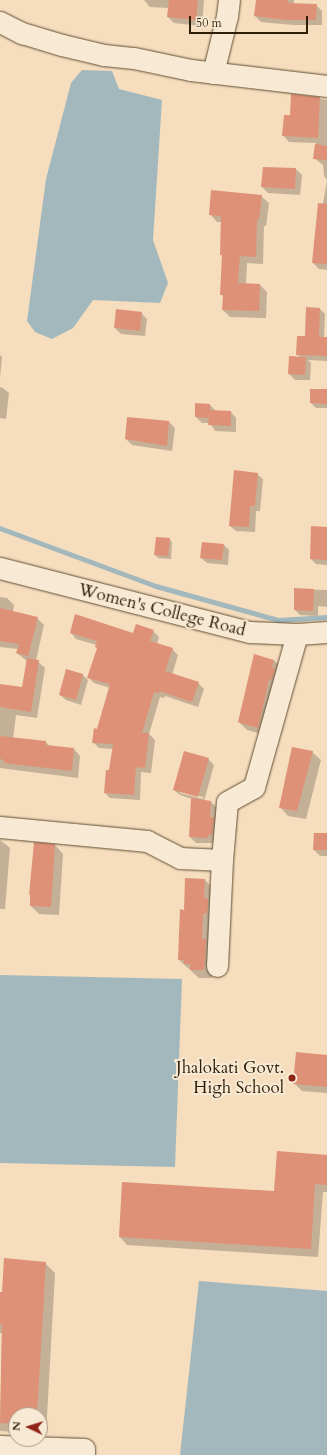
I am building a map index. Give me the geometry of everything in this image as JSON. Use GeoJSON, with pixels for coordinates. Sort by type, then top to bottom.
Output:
{"type":"FeatureCollection","features":[{"type":"Feature","properties":{"kind":"street"},"geometry":{"type":"LineString","coordinates":[[213,73],[227,16],[229,0]]}},
{"type":"Feature","properties":{"kind":"street"},"geometry":{"type":"LineString","coordinates":[[0,22],[22,32],[62,45],[104,55],[213,73],[327,86]]}},
{"type":"Feature","properties":{"kind":"street","name":"Women's College Road"},"geometry":{"type":"LineString","coordinates":[[0,568],[250,632],[297,634],[327,632]]}},
{"type":"Feature","properties":{"kind":"street"},"geometry":{"type":"LineString","coordinates":[[217,966],[222,860],[227,802],[254,787],[297,634]]}},
{"type":"Feature","properties":{"kind":"street"},"geometry":{"type":"LineString","coordinates":[[0,827],[147,841],[180,858],[222,860]]}},
{"type":"Feature","properties":{"kind":"street"},"geometry":{"type":"LineString","coordinates":[[0,1446],[84,1449],[84,1455]]}},
{"type":"Feature","properties":{"kind":"shaded area"},"geometry":{"type":"Polygon","coordinates":[[[82,70],[112,71],[119,89],[162,100],[153,240],[168,283],[160,303],[93,300],[73,328],[52,339],[35,332],[27,321],[46,179],[71,83],[82,70]]]}},
{"type":"Feature","properties":{"kind":"shaded area"},"geometry":{"type":"Polygon","coordinates":[[[0,975],[182,979],[175,1167],[0,1163],[0,975]]]}},
{"type":"Feature","properties":{"kind":"shaded area"},"geometry":{"type":"Polygon","coordinates":[[[199,1281],[327,1291],[327,1455],[180,1455],[199,1281]]]}},
{"type":"Feature","properties":{"kind":"building"},"geometry":{"type":"Polygon","coordinates":[[[169,0],[198,0],[196,20],[167,17],[169,0]]]}},
{"type":"Feature","properties":{"kind":"building"},"geometry":{"type":"Polygon","coordinates":[[[256,0],[288,0],[288,3],[317,4],[316,20],[286,20],[254,16],[256,0]]]}},
{"type":"Feature","properties":{"kind":"building"},"geometry":{"type":"Polygon","coordinates":[[[291,94],[320,97],[318,138],[282,136],[284,115],[290,115],[291,94]]]}},
{"type":"Feature","properties":{"kind":"building"},"geometry":{"type":"Polygon","coordinates":[[[315,144],[327,146],[327,160],[313,159],[315,144]]]}},
{"type":"Feature","properties":{"kind":"building"},"geometry":{"type":"Polygon","coordinates":[[[263,167],[296,168],[295,189],[261,187],[263,167]]]}},
{"type":"Feature","properties":{"kind":"building"},"geometry":{"type":"Polygon","coordinates":[[[211,190],[262,195],[259,219],[257,219],[256,257],[240,256],[238,283],[260,284],[259,311],[222,310],[223,295],[220,295],[222,255],[220,255],[221,216],[209,215],[211,190]]]}},
{"type":"Feature","properties":{"kind":"building"},"geometry":{"type":"Polygon","coordinates":[[[318,203],[327,204],[327,264],[312,263],[318,203]]]}},
{"type":"Feature","properties":{"kind":"building"},"geometry":{"type":"Polygon","coordinates":[[[306,307],[320,308],[319,337],[327,337],[327,356],[296,355],[297,336],[305,336],[306,307]]]}},
{"type":"Feature","properties":{"kind":"building"},"geometry":{"type":"Polygon","coordinates":[[[116,309],[142,312],[140,331],[114,328],[116,309]]]}},
{"type":"Feature","properties":{"kind":"building"},"geometry":{"type":"Polygon","coordinates":[[[289,356],[306,357],[305,375],[288,374],[289,356]]]}},
{"type":"Feature","properties":{"kind":"building"},"geometry":{"type":"Polygon","coordinates":[[[310,389],[327,389],[327,404],[310,403],[310,389]]]}},
{"type":"Feature","properties":{"kind":"building"},"geometry":{"type":"Polygon","coordinates":[[[195,403],[210,404],[210,410],[231,411],[231,426],[208,425],[209,418],[195,417],[195,403]]]}},
{"type":"Feature","properties":{"kind":"building"},"geometry":{"type":"Polygon","coordinates":[[[127,417],[169,421],[167,446],[125,439],[127,417]]]}},
{"type":"Feature","properties":{"kind":"building"},"geometry":{"type":"Polygon","coordinates":[[[234,470],[258,473],[255,506],[250,506],[249,527],[229,526],[234,470]]]}},
{"type":"Feature","properties":{"kind":"building"},"geometry":{"type":"Polygon","coordinates":[[[311,526],[327,527],[327,560],[310,559],[311,526]]]}},
{"type":"Feature","properties":{"kind":"building"},"geometry":{"type":"Polygon","coordinates":[[[156,537],[170,538],[168,556],[154,555],[156,537]]]}},
{"type":"Feature","properties":{"kind":"building"},"geometry":{"type":"Polygon","coordinates":[[[202,542],[224,544],[222,560],[200,558],[202,542]]]}},
{"type":"Feature","properties":{"kind":"building"},"geometry":{"type":"Polygon","coordinates":[[[294,588],[314,589],[313,611],[294,610],[294,588]]]}},
{"type":"Feature","properties":{"kind":"building"},"geometry":{"type":"Polygon","coordinates":[[[0,608],[38,617],[28,656],[16,653],[19,644],[0,641],[0,608]]]}},
{"type":"Feature","properties":{"kind":"building"},"geometry":{"type":"Polygon","coordinates":[[[75,614],[133,633],[136,624],[154,630],[150,641],[173,648],[165,671],[199,682],[192,702],[159,691],[159,693],[154,692],[142,733],[149,733],[145,768],[136,767],[134,795],[104,793],[106,770],[109,770],[113,744],[92,743],[94,728],[97,729],[110,684],[87,678],[97,648],[95,647],[97,641],[70,633],[75,614]]]}},
{"type":"Feature","properties":{"kind":"building"},"geometry":{"type":"Polygon","coordinates":[[[254,654],[274,660],[272,667],[275,669],[272,679],[269,680],[258,728],[238,722],[254,654]]]}},
{"type":"Feature","properties":{"kind":"building"},"geometry":{"type":"Polygon","coordinates":[[[27,658],[39,660],[31,712],[0,707],[0,684],[22,687],[27,658]]]}},
{"type":"Feature","properties":{"kind":"building"},"geometry":{"type":"Polygon","coordinates":[[[66,669],[83,674],[76,700],[59,695],[66,669]]]}},
{"type":"Feature","properties":{"kind":"building"},"geometry":{"type":"Polygon","coordinates":[[[0,736],[46,741],[46,745],[74,748],[72,771],[4,763],[4,760],[0,759],[0,736]]]}},
{"type":"Feature","properties":{"kind":"building"},"geometry":{"type":"Polygon","coordinates":[[[292,747],[313,751],[297,811],[279,808],[292,747]]]}},
{"type":"Feature","properties":{"kind":"building"},"geometry":{"type":"Polygon","coordinates":[[[184,751],[209,758],[198,797],[173,790],[184,751]]]}},
{"type":"Feature","properties":{"kind":"building"},"geometry":{"type":"Polygon","coordinates":[[[191,798],[211,801],[210,817],[214,818],[212,835],[208,835],[208,838],[189,837],[191,798]]]}},
{"type":"Feature","properties":{"kind":"building"},"geometry":{"type":"Polygon","coordinates":[[[314,833],[327,833],[327,850],[313,850],[314,833]]]}},
{"type":"Feature","properties":{"kind":"building"},"geometry":{"type":"Polygon","coordinates":[[[34,842],[55,844],[51,907],[30,906],[30,894],[29,895],[34,842]]]}},
{"type":"Feature","properties":{"kind":"building"},"geometry":{"type":"Polygon","coordinates":[[[185,878],[205,879],[204,897],[208,899],[208,906],[207,913],[203,914],[202,939],[206,939],[204,970],[190,970],[190,964],[184,964],[184,960],[178,960],[180,909],[184,910],[185,878]]]}},
{"type":"Feature","properties":{"kind":"building"},"geometry":{"type":"Polygon","coordinates":[[[296,1052],[327,1055],[327,1087],[293,1084],[296,1052]]]}},
{"type":"Feature","properties":{"kind":"building"},"geometry":{"type":"Polygon","coordinates":[[[277,1151],[327,1155],[327,1185],[315,1184],[311,1249],[119,1237],[122,1182],[274,1191],[277,1151]]]}},
{"type":"Feature","properties":{"kind":"building"},"geometry":{"type":"Polygon","coordinates":[[[4,1258],[46,1262],[37,1407],[8,1407],[8,1424],[0,1423],[2,1324],[0,1324],[0,1292],[2,1292],[4,1258]]]}},
{"type":"Feature","properties":{"kind":"waterway"},"geometry":{"type":"LineString","coordinates":[[0,528],[156,586],[279,620],[327,617]]}},
{"type":"Feature","properties":{"kind":"place","name":"Jhalokati Govt. High School"},"geometry":{"type":"Point","coordinates":[292,1078]}}]}
